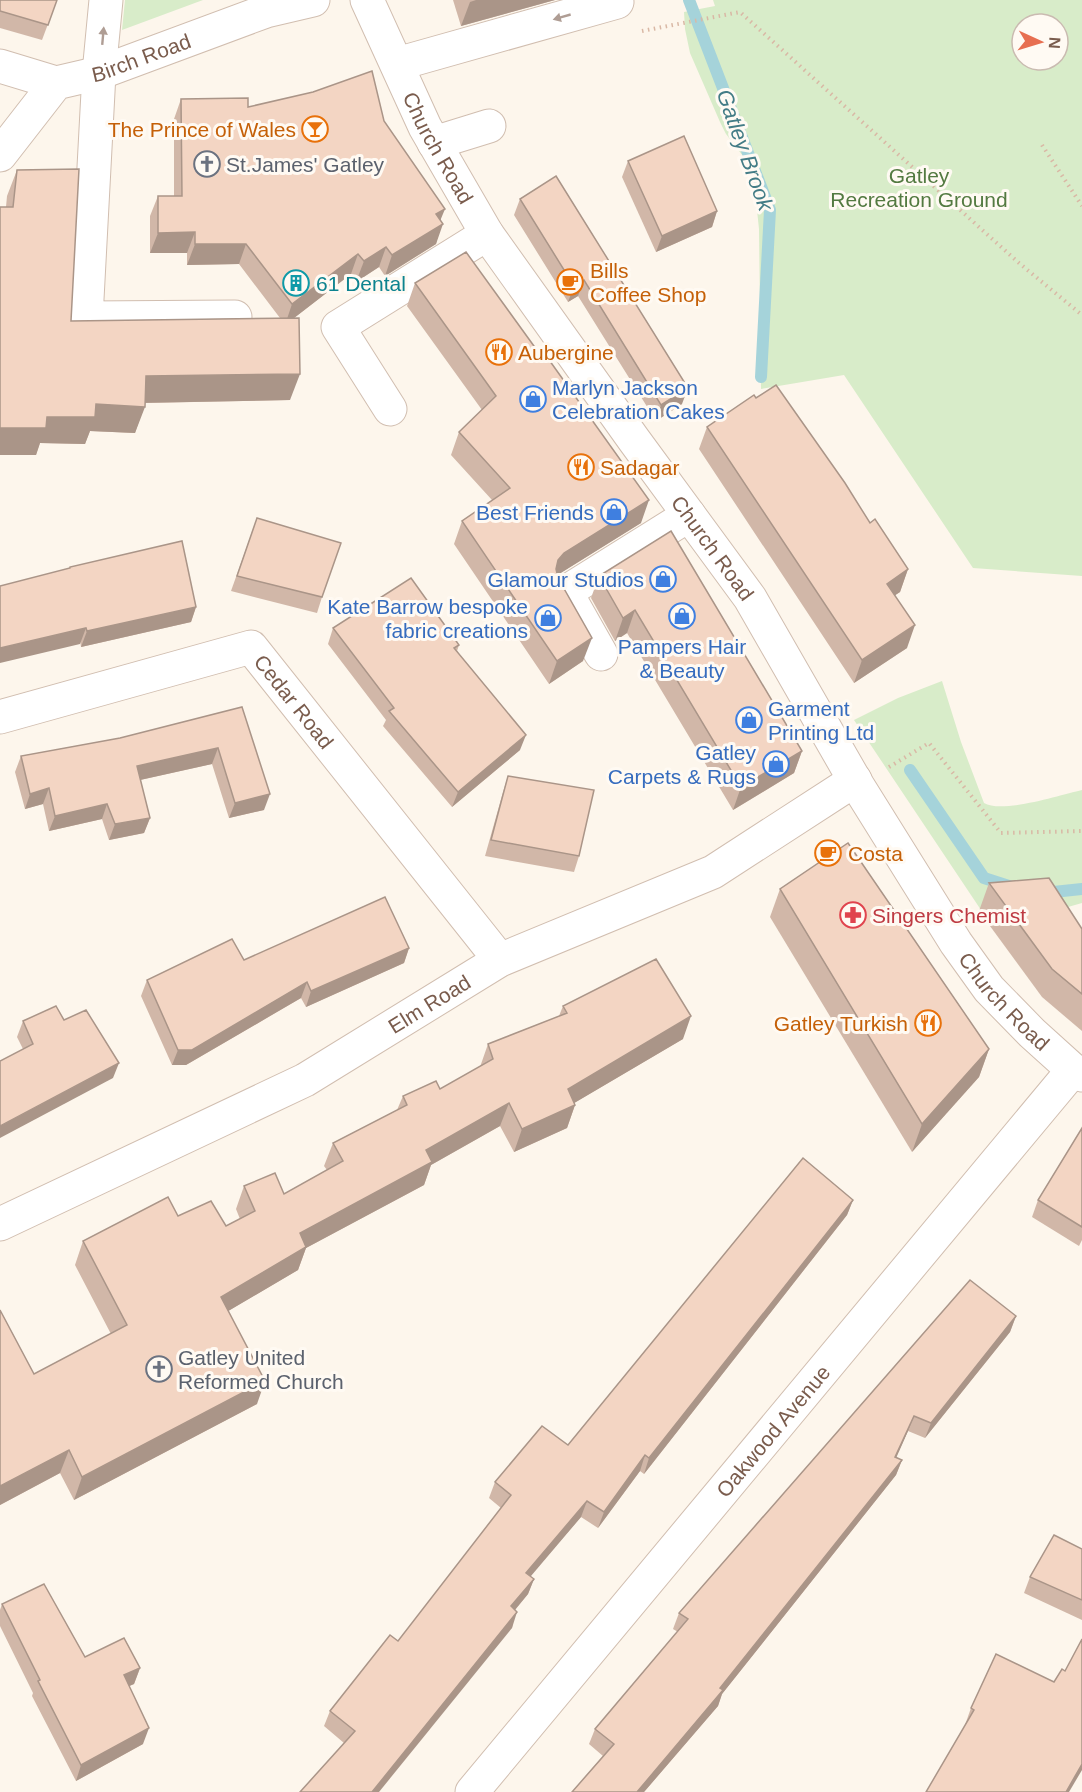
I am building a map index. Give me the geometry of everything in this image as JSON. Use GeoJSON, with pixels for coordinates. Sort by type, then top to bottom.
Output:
{"type":"FeatureCollection","features":[{"type":"Feature","properties":{"kind":"street"},"geometry":{"type":"LineString","coordinates":[[106,0],[99,73],[86,318],[236,317]]}},
{"type":"Feature","properties":{"kind":"street","name":"Birch Road"},"geometry":{"type":"LineString","coordinates":[[56,83],[99,73],[266,11],[313,0]]}},
{"type":"Feature","properties":{"kind":"street","name":"Church Road"},"geometry":{"type":"LineString","coordinates":[[367,0],[425,127],[488,234],[634,440],[750,598],[856,783],[956,943],[989,989],[1032,1033],[1078,1072]]}},
{"type":"Feature","properties":{"kind":"street"},"geometry":{"type":"LineString","coordinates":[[397,64],[617,2],[616,0]]}},
{"type":"Feature","properties":{"kind":"street"},"geometry":{"type":"LineString","coordinates":[[0,66],[56,83],[0,155]]}},
{"type":"Feature","properties":{"kind":"street"},"geometry":{"type":"LineString","coordinates":[[434,143],[489,126]]}},
{"type":"Feature","properties":{"kind":"street"},"geometry":{"type":"LineString","coordinates":[[390,409],[338,327],[488,234]]}},
{"type":"Feature","properties":{"kind":"street"},"geometry":{"type":"LineString","coordinates":[[601,654],[566,592],[689,515]]}},
{"type":"Feature","properties":{"kind":"street","name":"Cedar Road"},"geometry":{"type":"LineString","coordinates":[[0,717],[251,647],[500,960]]}},
{"type":"Feature","properties":{"kind":"street","name":"Elm Road"},"geometry":{"type":"LineString","coordinates":[[0,1224],[304,1080],[500,960],[713,872],[856,783]]}},
{"type":"Feature","properties":{"kind":"street","name":"Oakwood Avenue"},"geometry":{"type":"LineString","coordinates":[[472,1792],[1078,1072]]}},
{"type":"Feature","properties":{"kind":"path"},"geometry":{"type":"LineString","coordinates":[[675,25],[740,12],[1019,263],[1082,315]]}},
{"type":"Feature","properties":{"kind":"path"},"geometry":{"type":"LineString","coordinates":[[1042,145],[1082,206]]}},
{"type":"Feature","properties":{"kind":"path"},"geometry":{"type":"LineString","coordinates":[[856,783],[929,743],[1001,833],[1082,831]]}},
{"type":"Feature","properties":{"kind":"green space"},"geometry":{"type":"Polygon","coordinates":[[[125,0],[203,0],[122,30],[125,0]]]}},
{"type":"Feature","properties":{"kind":"green space","name":"Gatley Recreation Ground"},"geometry":{"type":"Polygon","coordinates":[[[713,0],[1082,0],[1082,576],[973,568],[844,375],[761,389],[759,229],[754,182],[746,160],[726,134],[720,122],[690,53],[684,12],[715,6],[713,0]]]}},
{"type":"Feature","properties":{"kind":"green space"},"geometry":{"type":"Polygon","coordinates":[[[942,681],[961,742],[984,803],[992,806],[1017,805],[1082,790],[1082,903],[1061,909],[985,916],[854,720],[898,698],[942,681]]]}},
{"type":"Feature","properties":{"kind":"building"},"geometry":{"type":"Polygon","coordinates":[[[0,0],[57,0],[48,25],[0,11],[0,0]]]}},
{"type":"Feature","properties":{"kind":"building"},"geometry":{"type":"Polygon","coordinates":[[[372,71],[384,121],[445,209],[436,214],[443,224],[392,255],[386,247],[364,261],[358,254],[292,304],[246,244],[195,244],[195,232],[158,233],[158,196],[182,196],[181,99],[248,98],[248,107],[313,92],[372,71]]]}},
{"type":"Feature","properties":{"kind":"building"},"geometry":{"type":"Polygon","coordinates":[[[684,136],[717,211],[662,236],[628,161],[684,136]]]}},
{"type":"Feature","properties":{"kind":"building"},"geometry":{"type":"Polygon","coordinates":[[[79,169],[71,321],[299,318],[300,374],[146,376],[145,407],[96,404],[95,417],[47,417],[46,428],[0,428],[0,207],[13,207],[17,170],[79,169]]]}},
{"type":"Feature","properties":{"kind":"building"},"geometry":{"type":"Polygon","coordinates":[[[556,176],[688,388],[661,405],[584,280],[574,286],[520,199],[556,176]]]}},
{"type":"Feature","properties":{"kind":"building"},"geometry":{"type":"Polygon","coordinates":[[[466,252],[539,353],[542,350],[649,500],[564,553],[558,560],[556,569],[558,578],[592,638],[557,661],[462,521],[510,488],[459,432],[496,396],[415,283],[466,252]]]}},
{"type":"Feature","properties":{"kind":"building"},"geometry":{"type":"Polygon","coordinates":[[[776,385],[845,483],[870,523],[875,519],[908,569],[887,584],[915,625],[862,660],[707,427],[754,395],[756,398],[776,385]]]}},
{"type":"Feature","properties":{"kind":"building"},"geometry":{"type":"Polygon","coordinates":[[[257,518],[341,543],[322,597],[237,576],[257,518]]]}},
{"type":"Feature","properties":{"kind":"building"},"geometry":{"type":"Polygon","coordinates":[[[671,531],[802,751],[741,787],[635,610],[623,618],[599,576],[671,531]]]}},
{"type":"Feature","properties":{"kind":"building"},"geometry":{"type":"Polygon","coordinates":[[[182,541],[196,607],[87,631],[86,628],[0,648],[0,586],[182,541]]]}},
{"type":"Feature","properties":{"kind":"building"},"geometry":{"type":"Polygon","coordinates":[[[411,578],[459,645],[454,648],[526,735],[458,792],[389,711],[394,708],[333,628],[411,578]]]}},
{"type":"Feature","properties":{"kind":"building"},"geometry":{"type":"Polygon","coordinates":[[[242,707],[270,794],[235,803],[218,748],[137,766],[150,818],[115,824],[107,804],[55,816],[49,788],[30,794],[21,756],[120,738],[242,707]]]}},
{"type":"Feature","properties":{"kind":"building"},"geometry":{"type":"Polygon","coordinates":[[[508,776],[594,790],[579,856],[491,840],[508,776]]]}},
{"type":"Feature","properties":{"kind":"building"},"geometry":{"type":"Polygon","coordinates":[[[848,843],[989,1049],[922,1124],[780,889],[848,843]]]}},
{"type":"Feature","properties":{"kind":"building"},"geometry":{"type":"Polygon","coordinates":[[[1049,878],[1082,929],[1082,994],[1052,969],[989,883],[1049,878]]]}},
{"type":"Feature","properties":{"kind":"building"},"geometry":{"type":"Polygon","coordinates":[[[385,897],[409,948],[311,991],[307,982],[192,1050],[178,1050],[147,980],[232,939],[244,960],[385,897]]]}},
{"type":"Feature","properties":{"kind":"building"},"geometry":{"type":"Polygon","coordinates":[[[656,959],[691,1016],[568,1089],[575,1105],[522,1129],[509,1103],[426,1150],[432,1162],[300,1233],[306,1247],[221,1297],[265,1381],[82,1477],[69,1450],[0,1486],[0,1310],[34,1374],[127,1325],[83,1241],[168,1197],[178,1216],[211,1201],[226,1226],[255,1211],[244,1186],[275,1173],[284,1194],[343,1161],[333,1143],[407,1105],[403,1096],[436,1081],[440,1089],[493,1059],[488,1044],[567,1013],[563,1006],[656,959]]]}},
{"type":"Feature","properties":{"kind":"building"},"geometry":{"type":"Polygon","coordinates":[[[56,1006],[64,1020],[86,1010],[119,1063],[0,1126],[0,1061],[33,1044],[23,1021],[56,1006]]]}},
{"type":"Feature","properties":{"kind":"building"},"geometry":{"type":"Polygon","coordinates":[[[1082,1128],[1082,1227],[1038,1200],[1082,1128]]]}},
{"type":"Feature","properties":{"kind":"building"},"geometry":{"type":"Polygon","coordinates":[[[803,1158],[853,1200],[649,1458],[645,1455],[604,1512],[587,1501],[526,1573],[534,1579],[511,1606],[517,1612],[372,1792],[300,1792],[355,1731],[330,1711],[390,1635],[398,1641],[511,1495],[495,1482],[542,1426],[568,1445],[803,1158]]]}},
{"type":"Feature","properties":{"kind":"building"},"geometry":{"type":"Polygon","coordinates":[[[970,1280],[1016,1316],[931,1423],[914,1416],[895,1457],[902,1460],[720,1688],[723,1690],[637,1792],[572,1792],[614,1744],[595,1729],[688,1619],[679,1613],[970,1280]]]}},
{"type":"Feature","properties":{"kind":"building"},"geometry":{"type":"Polygon","coordinates":[[[1054,1535],[1082,1549],[1082,1600],[1030,1577],[1054,1535]]]}},
{"type":"Feature","properties":{"kind":"building"},"geometry":{"type":"Polygon","coordinates":[[[44,1584],[85,1657],[124,1638],[140,1668],[124,1675],[149,1728],[81,1765],[2,1604],[44,1584]]]}},
{"type":"Feature","properties":{"kind":"building"},"geometry":{"type":"Polygon","coordinates":[[[1082,1639],[1082,1764],[1066,1792],[926,1792],[974,1710],[971,1708],[996,1654],[1054,1682],[1062,1669],[1065,1671],[1082,1639]]]}},
{"type":"Feature","properties":{"kind":"waterway","name":"Gatley Brook"},"geometry":{"type":"LineString","coordinates":[[689,0],[770,210],[761,377]]}},
{"type":"Feature","properties":{"kind":"waterway","name":"Gatley Brook"},"geometry":{"type":"LineString","coordinates":[[910,770],[984,878],[1012,887]]}},
{"type":"Feature","properties":{"kind":"waterway","name":"Gatley Brook"},"geometry":{"type":"LineString","coordinates":[[1044,893],[1082,889]]}},
{"type":"Feature","properties":{"kind":"place","name":"The Prince of Wales"},"geometry":{"type":"Point","coordinates":[315,129]}},
{"type":"Feature","properties":{"kind":"place","name":"St.James' Gatley"},"geometry":{"type":"Point","coordinates":[207,164]}},
{"type":"Feature","properties":{"kind":"place","name":"Bills Coffee Shop"},"geometry":{"type":"Point","coordinates":[570,282]}},
{"type":"Feature","properties":{"kind":"place","name":"61 Dental"},"geometry":{"type":"Point","coordinates":[296,283]}},
{"type":"Feature","properties":{"kind":"place","name":"Aubergine"},"geometry":{"type":"Point","coordinates":[499,352]}},
{"type":"Feature","properties":{"kind":"place","name":"Marlyn Jackson Celebration Cakes"},"geometry":{"type":"Point","coordinates":[533,399]}},
{"type":"Feature","properties":{"kind":"place","name":"Sadagar"},"geometry":{"type":"Point","coordinates":[581,467]}},
{"type":"Feature","properties":{"kind":"place","name":"Best Friends"},"geometry":{"type":"Point","coordinates":[614,512]}},
{"type":"Feature","properties":{"kind":"place","name":"Glamour Studios"},"geometry":{"type":"Point","coordinates":[663,579]}},
{"type":"Feature","properties":{"kind":"place","name":"Pampers Hair & Beauty"},"geometry":{"type":"Point","coordinates":[682,616]}},
{"type":"Feature","properties":{"kind":"place","name":"Kate Barrow bespoke fabric creations"},"geometry":{"type":"Point","coordinates":[548,618]}},
{"type":"Feature","properties":{"kind":"place","name":"Garment Printing Ltd"},"geometry":{"type":"Point","coordinates":[749,720]}},
{"type":"Feature","properties":{"kind":"place","name":"Gatley Carpets & Rugs"},"geometry":{"type":"Point","coordinates":[776,764]}},
{"type":"Feature","properties":{"kind":"place","name":"Costa"},"geometry":{"type":"Point","coordinates":[828,853]}},
{"type":"Feature","properties":{"kind":"place","name":"Singers Chemist"},"geometry":{"type":"Point","coordinates":[853,915]}},
{"type":"Feature","properties":{"kind":"place","name":"Gatley Turkish"},"geometry":{"type":"Point","coordinates":[928,1023]}},
{"type":"Feature","properties":{"kind":"place","name":"Gatley United Reformed Church"},"geometry":{"type":"Point","coordinates":[159,1369]}}]}
